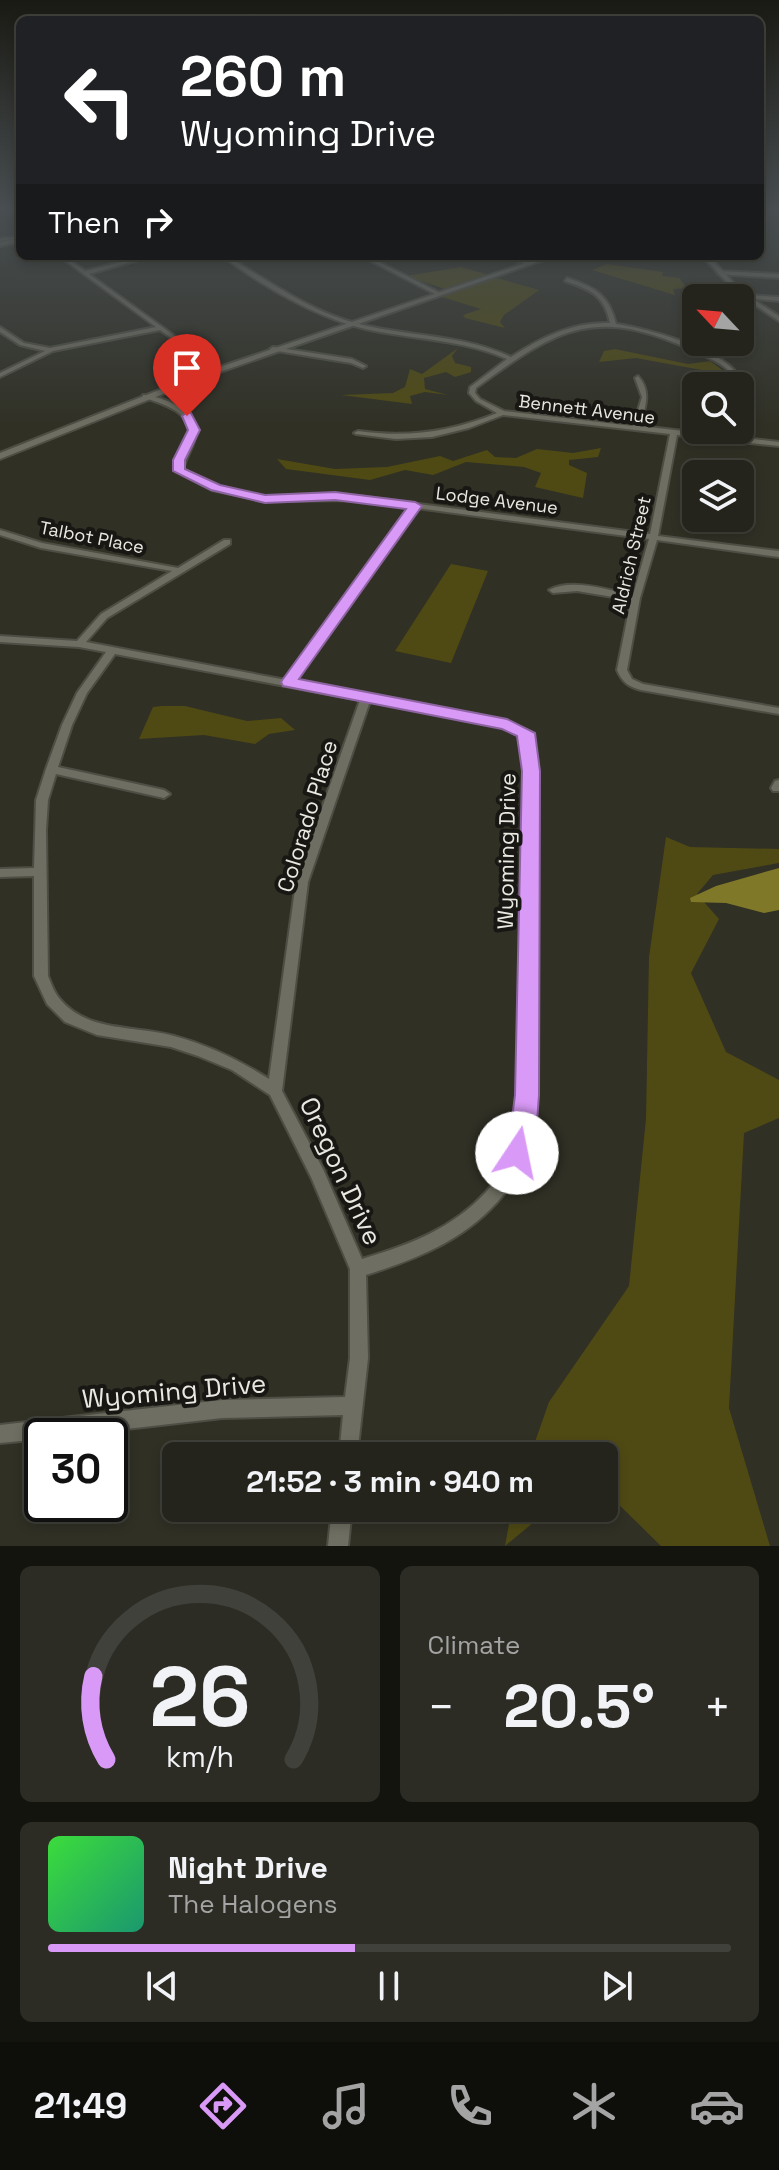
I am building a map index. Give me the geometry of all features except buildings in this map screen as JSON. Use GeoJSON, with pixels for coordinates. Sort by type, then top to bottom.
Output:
{"type":"FeatureCollection","features":[{"type":"Feature","properties":{"kind":"street"},"geometry":{"type":"LineString","coordinates":[[98,282],[217,369]]}},
{"type":"Feature","properties":{"kind":"street","name":"Bennett Avenue"},"geometry":{"type":"LineString","coordinates":[[268,282],[326,316],[350,324],[390,333],[440,338],[511,359]]}},
{"type":"Feature","properties":{"kind":"street"},"geometry":{"type":"LineString","coordinates":[[415,282],[439,294]]}},
{"type":"Feature","properties":{"kind":"street"},"geometry":{"type":"LineString","coordinates":[[0,456],[217,369],[474,282]]}},
{"type":"Feature","properties":{"kind":"street"},"geometry":{"type":"LineString","coordinates":[[572,282],[603,296],[610,308],[613,325]]}},
{"type":"Feature","properties":{"kind":"street"},"geometry":{"type":"LineString","coordinates":[[754,298],[779,299]]}},
{"type":"Feature","properties":{"kind":"street"},"geometry":{"type":"LineString","coordinates":[[754,303],[779,319]]}},
{"type":"Feature","properties":{"kind":"street"},"geometry":{"type":"LineString","coordinates":[[511,359],[563,330],[613,325],[654,331],[723,363],[734,372]]}},
{"type":"Feature","properties":{"kind":"street"},"geometry":{"type":"LineString","coordinates":[[0,375],[51,350],[162,328]]}},
{"type":"Feature","properties":{"kind":"street"},"geometry":{"type":"LineString","coordinates":[[0,329],[22,344],[51,350]]}},
{"type":"Feature","properties":{"kind":"street"},"geometry":{"type":"LineString","coordinates":[[273,349],[352,361],[363,366]]}},
{"type":"Feature","properties":{"kind":"street","name":"Bennett Avenue"},"geometry":{"type":"LineString","coordinates":[[511,359],[473,387],[472,393],[478,400],[502,413],[682,433]]}},
{"type":"Feature","properties":{"kind":"street"},"geometry":{"type":"LineString","coordinates":[[636,429],[645,397],[638,378]]}},
{"type":"Feature","properties":{"kind":"street","name":"Lodge Avenue"},"geometry":{"type":"LineString","coordinates":[[145,396],[187,416],[194,430],[179,460],[179,471],[215,488],[265,499],[335,496],[779,554]]}},
{"type":"Feature","properties":{"kind":"street"},"geometry":{"type":"LineString","coordinates":[[358,433],[384,438],[430,436],[463,428],[502,413]]}},
{"type":"Feature","properties":{"kind":"street","name":"Aldrich Street"},"geometry":{"type":"LineString","coordinates":[[674,433],[654,537],[636,598],[622,670],[629,682],[654,690],[779,711]]}},
{"type":"Feature","properties":{"kind":"street","name":"Bennett Avenue"},"geometry":{"type":"LineString","coordinates":[[754,439],[779,444]]}},
{"type":"Feature","properties":{"kind":"street"},"geometry":{"type":"LineString","coordinates":[[289,682],[415,506]]}},
{"type":"Feature","properties":{"kind":"street","name":"Talbot Place"},"geometry":{"type":"LineString","coordinates":[[0,532],[41,545],[178,570]]}},
{"type":"Feature","properties":{"kind":"street"},"geometry":{"type":"LineString","coordinates":[[79,644],[104,616],[227,542]]}},
{"type":"Feature","properties":{"kind":"street"},"geometry":{"type":"LineString","coordinates":[[553,590],[577,588],[636,598]]}},
{"type":"Feature","properties":{"kind":"street","name":"Wyoming Drive"},"geometry":{"type":"LineString","coordinates":[[0,639],[42,639],[79,644],[507,724],[526,733],[531,771],[527,1095],[523,1135],[512,1171],[487,1203],[454,1233],[407,1254],[358,1269]]}},
{"type":"Feature","properties":{"kind":"street","name":"Oregon Drive"},"geometry":{"type":"LineString","coordinates":[[112,651],[82,693],[51,769],[42,800],[41,976],[52,1000],[70,1018],[97,1029],[171,1041],[202,1051],[237,1066],[275,1091],[317,1174],[358,1269],[359,1358],[350,1442]]}},
{"type":"Feature","properties":{"kind":"street","name":"Colorado Place"},"geometry":{"type":"LineString","coordinates":[[275,1091],[302,882],[366,698]]}},
{"type":"Feature","properties":{"kind":"street"},"geometry":{"type":"LineString","coordinates":[[51,769],[164,794]]}},
{"type":"Feature","properties":{"kind":"street"},"geometry":{"type":"LineString","coordinates":[[0,873],[40,872]]}},
{"type":"Feature","properties":{"kind":"street","name":"Wyoming Drive"},"geometry":{"type":"LineString","coordinates":[[0,1434],[222,1409],[354,1406]]}},
{"type":"Feature","properties":{"kind":"street"},"geometry":{"type":"LineString","coordinates":[[338,1546],[341,1522]]}},
{"type":"Feature","properties":{"kind":"shaded area"},"geometry":{"type":"Polygon","coordinates":[[[424,282],[467,282],[445,289],[424,282]]]}},
{"type":"Feature","properties":{"kind":"shaded area"},"geometry":{"type":"Polygon","coordinates":[[[484,282],[512,282],[539,290],[504,315],[500,322],[505,328],[465,318],[463,315],[481,309],[439,296],[484,282]]]}},
{"type":"Feature","properties":{"kind":"shaded area"},"geometry":{"type":"Polygon","coordinates":[[[632,282],[684,284],[682,288],[673,289],[675,295],[632,282]]]}},
{"type":"Feature","properties":{"kind":"shaded area"},"geometry":{"type":"Polygon","coordinates":[[[458,348],[452,356],[455,363],[471,367],[471,372],[455,377],[446,372],[424,378],[425,389],[448,395],[425,392],[410,396],[412,404],[341,395],[393,393],[405,387],[410,369],[422,374],[458,348]]]}},
{"type":"Feature","properties":{"kind":"shaded area"},"geometry":{"type":"Polygon","coordinates":[[[615,349],[688,364],[710,361],[725,372],[636,358],[599,362],[604,351],[615,349]]]}},
{"type":"Feature","properties":{"kind":"shaded area"},"geometry":{"type":"Polygon","coordinates":[[[601,448],[598,457],[569,460],[569,465],[587,473],[583,498],[535,487],[541,473],[524,467],[466,462],[433,475],[405,470],[370,480],[286,469],[277,459],[335,469],[387,467],[440,456],[453,461],[487,450],[495,457],[516,458],[537,449],[573,453],[601,448]]]}},
{"type":"Feature","properties":{"kind":"shaded area"},"geometry":{"type":"Polygon","coordinates":[[[451,564],[488,571],[451,663],[395,651],[451,564]]]}},
{"type":"Feature","properties":{"kind":"shaded area"},"geometry":{"type":"Polygon","coordinates":[[[185,706],[247,721],[281,718],[295,730],[269,734],[255,744],[204,735],[139,739],[153,707],[185,706]]]}},
{"type":"Feature","properties":{"kind":"shaded area"},"geometry":{"type":"Polygon","coordinates":[[[666,837],[690,847],[779,849],[779,863],[713,875],[697,894],[719,919],[691,973],[726,1052],[779,1080],[779,1118],[744,1133],[729,1408],[770,1546],[661,1546],[618,1504],[618,1442],[535,1442],[549,1402],[629,1286],[646,1119],[649,957],[666,837]]]}},
{"type":"Feature","properties":{"kind":"shaded area"},"geometry":{"type":"Polygon","coordinates":[[[779,868],[779,910],[764,913],[726,903],[691,902],[690,898],[716,886],[779,868]]]}},
{"type":"Feature","properties":{"kind":"shaded area"},"geometry":{"type":"Polygon","coordinates":[[[509,1522],[534,1522],[505,1546],[509,1522]]]}},
{"type":"Feature","properties":{"kind":"route"},"geometry":{"type":"LineString","coordinates":[[187,416],[194,430],[179,460],[179,471],[215,488],[265,499],[335,496],[415,506],[289,682],[507,724],[526,733],[531,771],[527,1095],[523,1135],[517,1153]]}}]}
